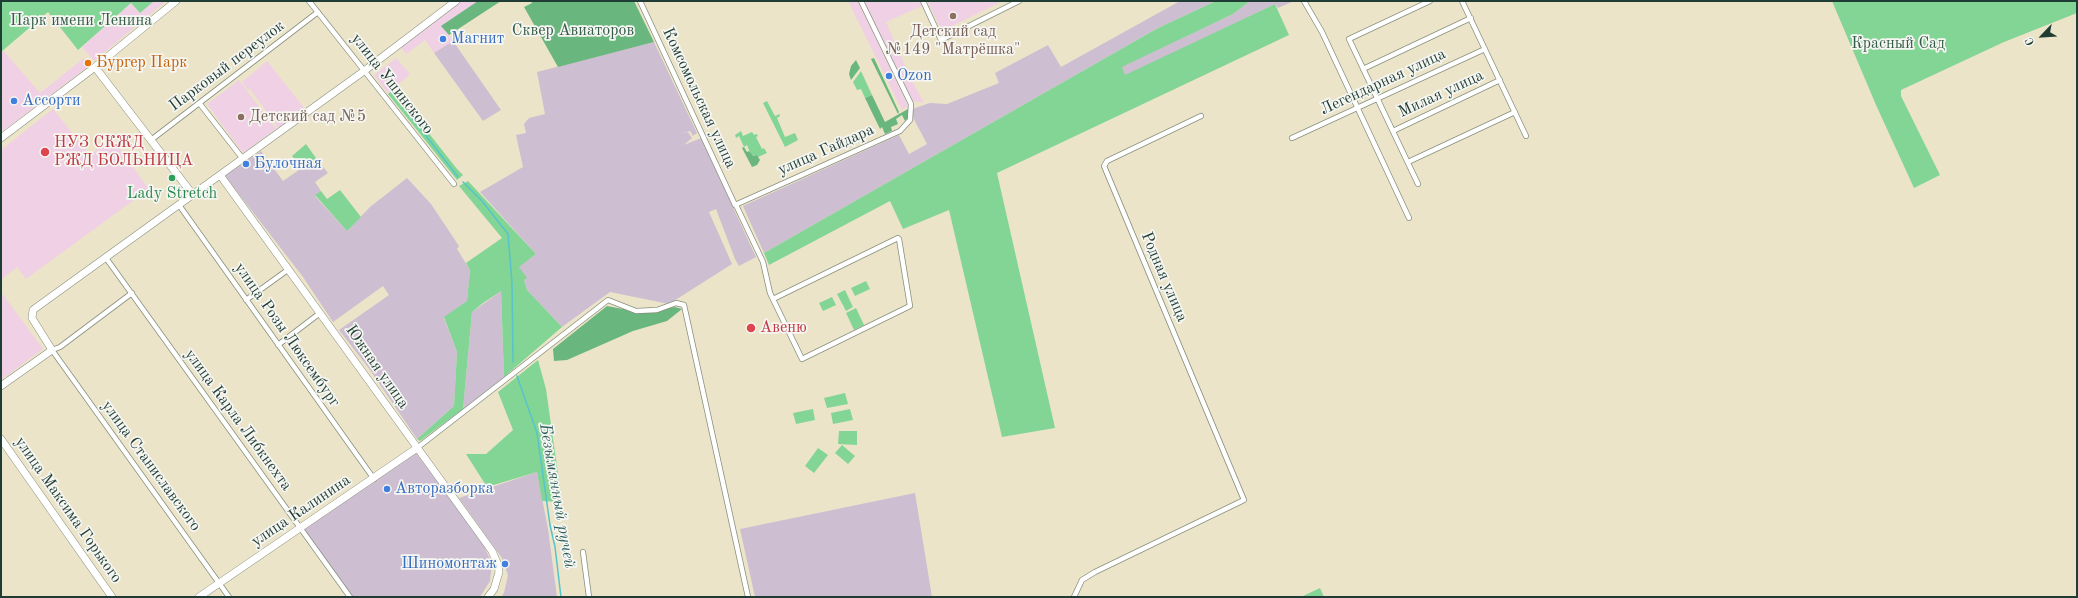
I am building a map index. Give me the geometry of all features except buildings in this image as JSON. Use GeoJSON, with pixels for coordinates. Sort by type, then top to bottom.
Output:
{"type":"FeatureCollection","features":[{"type":"Feature","properties":{"kind":"street"},"geometry":{"type":"LineString","coordinates":[[1,138],[96,67],[176,1]]}},
{"type":"Feature","properties":{"kind":"street","name":"улица Ушинского"},"geometry":{"type":"LineString","coordinates":[[309,1],[454,184]]}},
{"type":"Feature","properties":{"kind":"street"},"geometry":{"type":"LineString","coordinates":[[52,350],[34,322],[32,314],[33,310],[364,71],[456,1]]}},
{"type":"Feature","properties":{"kind":"street","name":"Комсомольская улица"},"geometry":{"type":"LineString","coordinates":[[640,1],[763,262],[773,299],[802,359],[910,306],[899,239],[898,238],[773,299]]}},
{"type":"Feature","properties":{"kind":"street","name":"улица Гайдара"},"geometry":{"type":"LineString","coordinates":[[736,205],[900,131],[910,120],[910,104],[860,1]]}},
{"type":"Feature","properties":{"kind":"street"},"geometry":{"type":"LineString","coordinates":[[923,1],[941,40],[1019,1]]}},
{"type":"Feature","properties":{"kind":"street"},"geometry":{"type":"LineString","coordinates":[[1304,1],[1322,32],[1409,218]]}},
{"type":"Feature","properties":{"kind":"street"},"geometry":{"type":"LineString","coordinates":[[1418,184],[1349,39],[1430,1]]}},
{"type":"Feature","properties":{"kind":"street"},"geometry":{"type":"LineString","coordinates":[[1462,1],[1526,136]]}},
{"type":"Feature","properties":{"kind":"street","name":"Парковый переулок"},"geometry":{"type":"LineString","coordinates":[[151,140],[200,104],[318,12]]}},
{"type":"Feature","properties":{"kind":"street"},"geometry":{"type":"LineString","coordinates":[[1364,69],[1471,18]]}},
{"type":"Feature","properties":{"kind":"street","name":"Легендарная улица"},"geometry":{"type":"LineString","coordinates":[[1292,138],[1358,109],[1485,49]]}},
{"type":"Feature","properties":{"kind":"street"},"geometry":{"type":"LineString","coordinates":[[96,67],[193,195]]}},
{"type":"Feature","properties":{"kind":"street","name":"Милая улица"},"geometry":{"type":"LineString","coordinates":[[1393,131],[1500,80]]}},
{"type":"Feature","properties":{"kind":"street"},"geometry":{"type":"LineString","coordinates":[[200,104],[243,159]]}},
{"type":"Feature","properties":{"kind":"street"},"geometry":{"type":"LineString","coordinates":[[1408,162],[1515,112]]}},
{"type":"Feature","properties":{"kind":"street","name":"Родная улица"},"geometry":{"type":"LineString","coordinates":[[1074,597],[1082,580],[1095,572],[1244,500],[1104,166],[1107,162],[1201,116]]}},
{"type":"Feature","properties":{"kind":"street","name":"Южная улица"},"geometry":{"type":"LineString","coordinates":[[220,175],[492,551],[498,565],[497,580],[488,597]]}},
{"type":"Feature","properties":{"kind":"street","name":"улица Розы Люксембург"},"geometry":{"type":"LineString","coordinates":[[179,205],[374,480]]}},
{"type":"Feature","properties":{"kind":"street","name":"улица Карла Либкнехта"},"geometry":{"type":"LineString","coordinates":[[106,258],[350,597]]}},
{"type":"Feature","properties":{"kind":"street"},"geometry":{"type":"LineString","coordinates":[[246,300],[289,269]]}},
{"type":"Feature","properties":{"kind":"street"},"geometry":{"type":"LineString","coordinates":[[1,386],[52,350],[60,347],[132,294]]}},
{"type":"Feature","properties":{"kind":"street"},"geometry":{"type":"LineString","coordinates":[[417,448],[608,300],[636,311],[657,310],[676,303],[684,305],[748,597]]}},
{"type":"Feature","properties":{"kind":"street"},"geometry":{"type":"LineString","coordinates":[[278,345],[320,312]]}},
{"type":"Feature","properties":{"kind":"street","name":"улица Станиславского"},"geometry":{"type":"LineString","coordinates":[[52,350],[229,597]]}},
{"type":"Feature","properties":{"kind":"street","name":"улица Максима Горького"},"geometry":{"type":"LineString","coordinates":[[1,439],[112,597]]}},
{"type":"Feature","properties":{"kind":"street","name":"улица Калинина"},"geometry":{"type":"LineString","coordinates":[[199,597],[374,480],[417,448]]}},
{"type":"Feature","properties":{"kind":"street"},"geometry":{"type":"LineString","coordinates":[[583,552],[589,597]]}},
{"type":"Feature","properties":{"kind":"shaded area"},"geometry":{"type":"Polygon","coordinates":[[[154,1],[166,1],[94,61],[82,47],[131,3],[140,13],[154,1]]]}},
{"type":"Feature","properties":{"kind":"shaded area"},"geometry":{"type":"Polygon","coordinates":[[[461,1],[488,1],[446,30],[453,41],[434,53],[425,40],[406,54],[400,46],[461,1]]]}},
{"type":"Feature","properties":{"kind":"shaded area"},"geometry":{"type":"Polygon","coordinates":[[[848,1],[858,1],[908,106],[902,110],[848,1]]]}},
{"type":"Feature","properties":{"kind":"shaded area"},"geometry":{"type":"Polygon","coordinates":[[[921,1],[922,6],[886,22],[908,73],[924,103],[912,101],[864,2],[921,1]]]}},
{"type":"Feature","properties":{"kind":"shaded area","name":"Детский сад №149 \"Матрёшка\""},"geometry":{"type":"Polygon","coordinates":[[[927,1],[1003,1],[942,31],[927,1]]]}},
{"type":"Feature","properties":{"kind":"shaded area"},"geometry":{"type":"Polygon","coordinates":[[[1180,1],[1216,1],[1158,28],[764,253],[743,206],[899,135],[909,154],[927,144],[909,110],[930,103],[947,104],[999,83],[995,73],[1048,45],[1061,67],[1180,1]]]}},
{"type":"Feature","properties":{"kind":"shaded area"},"geometry":{"type":"Polygon","coordinates":[[[1250,1],[1294,1],[1278,8],[1275,4],[1125,76],[1121,67],[1233,14],[1250,1]]]}},
{"type":"Feature","properties":{"kind":"shaded area"},"geometry":{"type":"Polygon","coordinates":[[[453,41],[501,110],[483,121],[434,53],[453,41]]]}},
{"type":"Feature","properties":{"kind":"shaded area"},"geometry":{"type":"Polygon","coordinates":[[[654,42],[697,133],[693,136],[690,131],[678,134],[688,132],[692,138],[684,145],[701,138],[756,257],[739,266],[716,209],[709,212],[732,264],[669,304],[610,292],[562,327],[527,290],[524,280],[526,278],[518,267],[536,254],[480,192],[523,167],[516,135],[526,133],[524,124],[529,118],[545,114],[537,72],[654,42]]]}},
{"type":"Feature","properties":{"kind":"shaded area"},"geometry":{"type":"Polygon","coordinates":[[[3,50],[40,93],[84,58],[90,65],[3,131],[1,128],[1,52],[3,50]]]}},
{"type":"Feature","properties":{"kind":"shaded area"},"geometry":{"type":"Polygon","coordinates":[[[396,58],[410,74],[388,94],[374,75],[396,58]]]}},
{"type":"Feature","properties":{"kind":"shaded area"},"geometry":{"type":"Polygon","coordinates":[[[267,61],[305,109],[279,129],[250,89],[248,90],[242,82],[267,61]]]}},
{"type":"Feature","properties":{"kind":"shaded area","name":"Детский сад №5"},"geometry":{"type":"Polygon","coordinates":[[[239,80],[276,129],[243,153],[207,104],[239,80]]]}},
{"type":"Feature","properties":{"kind":"shaded area"},"geometry":{"type":"Polygon","coordinates":[[[53,109],[90,155],[112,138],[149,189],[26,279],[17,267],[1,280],[1,150],[53,109]]]}},
{"type":"Feature","properties":{"kind":"shaded area"},"geometry":{"type":"Polygon","coordinates":[[[261,151],[283,181],[316,158],[328,173],[315,182],[321,191],[315,196],[347,231],[370,207],[407,178],[431,204],[459,246],[457,249],[470,270],[467,301],[444,318],[457,352],[454,406],[417,439],[370,370],[339,330],[389,295],[383,286],[333,322],[303,277],[225,176],[261,151]]]}},
{"type":"Feature","properties":{"kind":"shaded area"},"geometry":{"type":"Polygon","coordinates":[[[501,291],[504,377],[463,409],[472,312],[501,291]]]}},
{"type":"Feature","properties":{"kind":"shaded area"},"geometry":{"type":"Polygon","coordinates":[[[1,292],[43,349],[1,380],[1,292]]]}},
{"type":"Feature","properties":{"kind":"shaded area"},"geometry":{"type":"Polygon","coordinates":[[[415,452],[480,538],[492,563],[490,581],[480,597],[352,597],[303,529],[415,452]]]}},
{"type":"Feature","properties":{"kind":"shaded area"},"geometry":{"type":"Polygon","coordinates":[[[537,472],[548,529],[557,597],[501,597],[504,593],[508,575],[502,558],[459,498],[537,472]]]}},
{"type":"Feature","properties":{"kind":"shaded area"},"geometry":{"type":"Polygon","coordinates":[[[915,493],[932,597],[755,597],[740,529],[915,493]]]}},
{"type":"Feature","properties":{"kind":"green space","name":"Парк имени Ленина"},"geometry":{"type":"Polygon","coordinates":[[[1,1],[154,1],[140,13],[131,3],[78,50],[48,12],[1,52],[1,1]]]}},
{"type":"Feature","properties":{"kind":"green space"},"geometry":{"type":"Polygon","coordinates":[[[478,1],[501,1],[449,35],[441,26],[478,1]]]}},
{"type":"Feature","properties":{"kind":"green space","name":"Сквер Авиаторов"},"geometry":{"type":"Polygon","coordinates":[[[531,1],[634,1],[654,42],[558,67],[524,7],[532,3],[531,1]]]}},
{"type":"Feature","properties":{"kind":"green space"},"geometry":{"type":"Polygon","coordinates":[[[1216,1],[1250,1],[1233,14],[1122,67],[1125,75],[1275,4],[1289,35],[997,173],[1055,428],[1002,437],[949,210],[903,229],[890,201],[769,265],[764,253],[1158,28],[1216,1]]]}},
{"type":"Feature","properties":{"kind":"green space","name":"Красный Сад"},"geometry":{"type":"Polygon","coordinates":[[[1832,1],[2077,1],[2077,13],[2004,42],[1901,90],[1901,96],[1940,175],[1914,188],[1876,105],[1832,1]]]}},
{"type":"Feature","properties":{"kind":"green space"},"geometry":{"type":"Polygon","coordinates":[[[874,58],[899,112],[898,114],[871,59],[874,58]]]}},
{"type":"Feature","properties":{"kind":"green space"},"geometry":{"type":"Polygon","coordinates":[[[856,60],[860,68],[851,80],[849,74],[851,66],[856,60]]]}},
{"type":"Feature","properties":{"kind":"green space"},"geometry":{"type":"Polygon","coordinates":[[[861,71],[872,95],[865,98],[861,89],[857,90],[853,82],[861,71]]]}},
{"type":"Feature","properties":{"kind":"green space"},"geometry":{"type":"Polygon","coordinates":[[[394,89],[463,175],[457,180],[388,94],[394,89]]]}},
{"type":"Feature","properties":{"kind":"green space"},"geometry":{"type":"Polygon","coordinates":[[[872,95],[885,122],[908,109],[909,114],[907,119],[905,121],[902,115],[896,119],[898,124],[891,127],[892,131],[885,134],[882,127],[880,129],[865,98],[872,95]]]}},
{"type":"Feature","properties":{"kind":"green space"},"geometry":{"type":"Polygon","coordinates":[[[767,101],[775,116],[780,114],[777,118],[785,137],[795,133],[798,140],[785,147],[763,103],[767,101]]]}},
{"type":"Feature","properties":{"kind":"green space"},"geometry":{"type":"Polygon","coordinates":[[[741,131],[743,136],[752,132],[754,135],[757,134],[758,136],[756,137],[762,149],[764,148],[767,153],[758,157],[757,155],[751,155],[747,145],[744,147],[739,136],[736,138],[735,135],[741,131]]]}},
{"type":"Feature","properties":{"kind":"green space"},"geometry":{"type":"Polygon","coordinates":[[[306,144],[316,158],[302,169],[292,156],[306,144]]]}},
{"type":"Feature","properties":{"kind":"green space"},"geometry":{"type":"Polygon","coordinates":[[[744,147],[747,152],[749,151],[753,156],[757,155],[760,160],[757,165],[752,167],[742,148],[744,147]]]}},
{"type":"Feature","properties":{"kind":"green space"},"geometry":{"type":"Polygon","coordinates":[[[468,181],[536,254],[519,267],[527,278],[524,280],[527,290],[562,327],[504,377],[501,291],[483,303],[472,312],[463,409],[420,441],[417,439],[454,406],[457,352],[444,317],[467,301],[470,270],[466,263],[502,238],[459,186],[468,181]]]}},
{"type":"Feature","properties":{"kind":"green space"},"geometry":{"type":"Polygon","coordinates":[[[340,190],[361,217],[347,231],[315,195],[321,191],[327,199],[340,190]]]}},
{"type":"Feature","properties":{"kind":"green space"},"geometry":{"type":"Polygon","coordinates":[[[866,281],[870,289],[855,296],[851,288],[866,281]]]}},
{"type":"Feature","properties":{"kind":"green space"},"geometry":{"type":"Polygon","coordinates":[[[845,290],[853,307],[846,311],[837,294],[845,290]]]}},
{"type":"Feature","properties":{"kind":"green space"},"geometry":{"type":"Polygon","coordinates":[[[832,297],[836,305],[823,311],[819,303],[832,297]]]}},
{"type":"Feature","properties":{"kind":"green space"},"geometry":{"type":"Polygon","coordinates":[[[607,306],[639,312],[675,307],[682,309],[667,321],[633,331],[567,360],[554,361],[553,349],[607,306]]]}},
{"type":"Feature","properties":{"kind":"green space"},"geometry":{"type":"Polygon","coordinates":[[[856,308],[864,325],[854,330],[846,313],[856,308]]]}},
{"type":"Feature","properties":{"kind":"green space"},"geometry":{"type":"Polygon","coordinates":[[[538,360],[546,389],[562,502],[542,501],[537,472],[487,487],[466,454],[486,454],[513,430],[498,392],[538,360]]]}},
{"type":"Feature","properties":{"kind":"green space"},"geometry":{"type":"Polygon","coordinates":[[[845,393],[848,404],[827,408],[824,398],[845,393]]]}},
{"type":"Feature","properties":{"kind":"green space"},"geometry":{"type":"Polygon","coordinates":[[[813,409],[815,420],[796,424],[793,413],[813,409]]]}},
{"type":"Feature","properties":{"kind":"green space"},"geometry":{"type":"Polygon","coordinates":[[[850,409],[853,420],[833,424],[831,413],[850,409]]]}},
{"type":"Feature","properties":{"kind":"green space"},"geometry":{"type":"Polygon","coordinates":[[[839,431],[857,431],[857,445],[838,444],[839,431]]]}},
{"type":"Feature","properties":{"kind":"green space"},"geometry":{"type":"Polygon","coordinates":[[[842,445],[855,456],[848,464],[835,453],[842,445]]]}},
{"type":"Feature","properties":{"kind":"green space"},"geometry":{"type":"Polygon","coordinates":[[[818,448],[828,455],[814,473],[805,466],[818,448]]]}},
{"type":"Feature","properties":{"kind":"green space"},"geometry":{"type":"Polygon","coordinates":[[[1320,588],[1324,597],[1301,597],[1320,588]]]}},
{"type":"Feature","properties":{"kind":"waterway"},"geometry":{"type":"LineString","coordinates":[[392,92],[458,177]]}},
{"type":"Feature","properties":{"kind":"waterway","name":"Безымянный ручей"},"geometry":{"type":"LineString","coordinates":[[463,182],[482,201],[508,234],[512,283],[513,362]]}},
{"type":"Feature","properties":{"kind":"waterway","name":"Безымянный ручей"},"geometry":{"type":"LineString","coordinates":[[517,376],[537,433],[550,525],[555,547],[561,597]]}},
{"type":"Feature","properties":{"kind":"place","name":"Детский сад №149 \"Матрёшка\""},"geometry":{"type":"Point","coordinates":[953,16]}},
{"type":"Feature","properties":{"kind":"place","name":"Магнит"},"geometry":{"type":"Point","coordinates":[443,39]}},
{"type":"Feature","properties":{"kind":"place","name":"Бургер Парк"},"geometry":{"type":"Point","coordinates":[88,63]}},
{"type":"Feature","properties":{"kind":"place","name":"Ozon"},"geometry":{"type":"Point","coordinates":[889,76]}},
{"type":"Feature","properties":{"kind":"place","name":"Ассорти"},"geometry":{"type":"Point","coordinates":[14,101]}},
{"type":"Feature","properties":{"kind":"place","name":"Детский сад №5"},"geometry":{"type":"Point","coordinates":[241,117]}},
{"type":"Feature","properties":{"kind":"place","name":"НУЗ СКЖД РЖД БОЛЬНИЦА"},"geometry":{"type":"Point","coordinates":[45,152]}},
{"type":"Feature","properties":{"kind":"place","name":"Булочная"},"geometry":{"type":"Point","coordinates":[246,164]}},
{"type":"Feature","properties":{"kind":"place","name":"Lady Stretch"},"geometry":{"type":"Point","coordinates":[172,178]}},
{"type":"Feature","properties":{"kind":"place","name":"Авеню"},"geometry":{"type":"Point","coordinates":[751,328]}},
{"type":"Feature","properties":{"kind":"place","name":"Авторазборка"},"geometry":{"type":"Point","coordinates":[387,489]}},
{"type":"Feature","properties":{"kind":"place","name":"Шиномонтаж"},"geometry":{"type":"Point","coordinates":[505,564]}}]}
